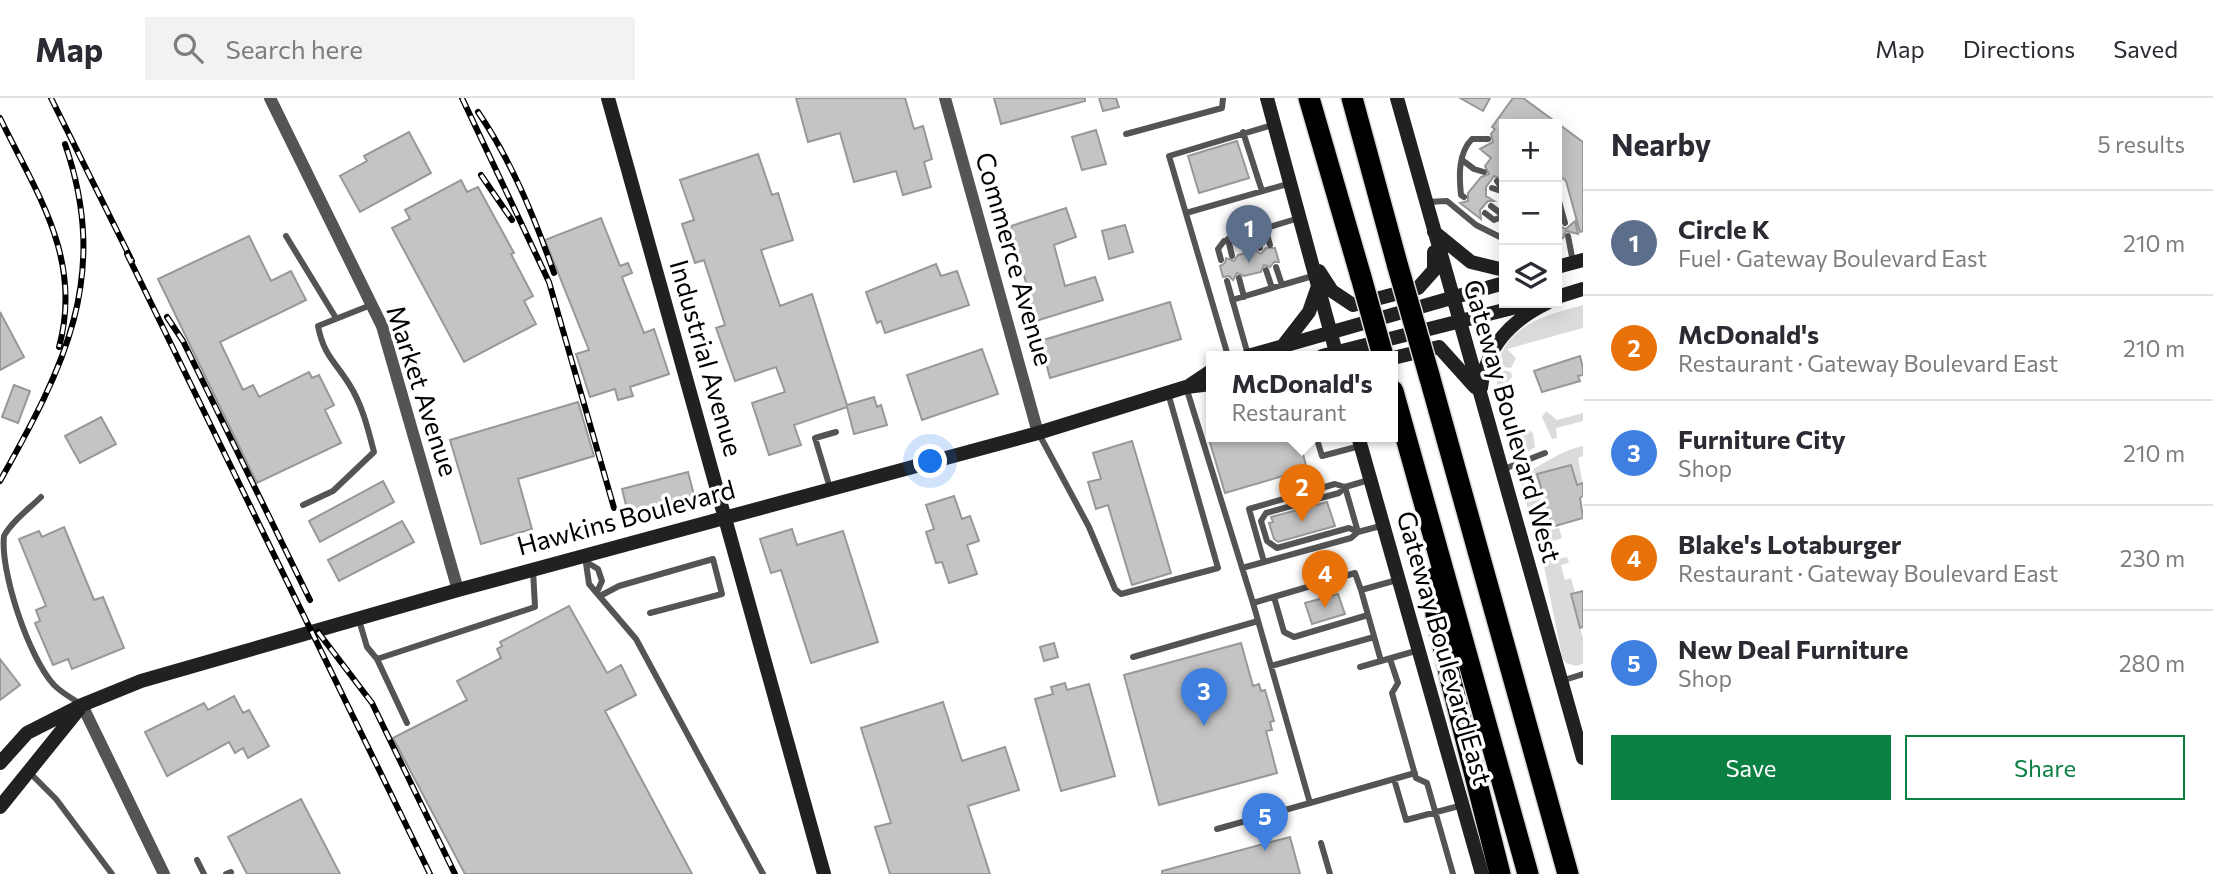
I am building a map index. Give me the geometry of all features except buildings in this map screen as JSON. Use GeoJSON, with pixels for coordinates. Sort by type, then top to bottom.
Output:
{"type":"FeatureCollection","features":[{"type":"Feature","properties":{"kind":"highway"},"geometry":{"type":"LineString","coordinates":[[1309,98],[1382,351]]}},
{"type":"Feature","properties":{"kind":"highway"},"geometry":{"type":"LineString","coordinates":[[1352,98],[1568,874]]}},
{"type":"Feature","properties":{"kind":"highway"},"geometry":{"type":"LineString","coordinates":[[1398,409],[1528,874]]}},
{"type":"Feature","properties":{"kind":"highway"},"geometry":{"type":"LineString","coordinates":[[1436,550],[1436,615],[1486,874]]}},
{"type":"Feature","properties":{"kind":"main road","name":"Industrial Avenue"},"geometry":{"type":"LineString","coordinates":[[608,98],[824,874]]}},
{"type":"Feature","properties":{"kind":"main road"},"geometry":{"type":"LineString","coordinates":[[1267,98],[1331,331],[1331,351]]}},
{"type":"Feature","properties":{"kind":"main road","name":"Gateway Boulevard West"},"geometry":{"type":"LineString","coordinates":[[1397,98],[1451,299],[1583,758]]}},
{"type":"Feature","properties":{"kind":"main road"},"geometry":{"type":"LineString","coordinates":[[1316,274],[1332,291],[1353,305],[1418,288],[1434,270],[1434,232]]}},
{"type":"Feature","properties":{"kind":"main road"},"geometry":{"type":"LineString","coordinates":[[1434,232],[1471,262],[1499,269]]}},
{"type":"Feature","properties":{"kind":"main road"},"geometry":{"type":"LineString","coordinates":[[1285,344],[1309,312],[1316,274]]}},
{"type":"Feature","properties":{"kind":"main road"},"geometry":{"type":"LineString","coordinates":[[1263,351],[1499,285]]}},
{"type":"Feature","properties":{"kind":"main road"},"geometry":{"type":"LineString","coordinates":[[1562,295],[1583,289]]}},
{"type":"Feature","properties":{"kind":"main road"},"geometry":{"type":"LineString","coordinates":[[1343,351],[1511,308]]}},
{"type":"Feature","properties":{"kind":"main road"},"geometry":{"type":"LineString","coordinates":[[1480,393],[1484,370],[1498,340],[1513,324],[1539,308]]}},
{"type":"Feature","properties":{"kind":"main road"},"geometry":{"type":"LineString","coordinates":[[1398,357],[1439,347],[1450,356],[1480,393]]}},
{"type":"Feature","properties":{"kind":"main road","name":"Hawkins Boulevard"},"geometry":{"type":"LineString","coordinates":[[1186,387],[1206,375]]}},
{"type":"Feature","properties":{"kind":"main road","name":"Hawkins Boulevard"},"geometry":{"type":"LineString","coordinates":[[0,763],[27,733],[82,705],[141,681],[533,569],[586,559],[725,516],[1038,433],[1168,392],[1206,385]]}},
{"type":"Feature","properties":{"kind":"main road","name":"Gateway Boulevard East"},"geometry":{"type":"LineString","coordinates":[[1360,442],[1463,805],[1486,874]]}},
{"type":"Feature","properties":{"kind":"main road","name":"Hawkins Boulevard"},"geometry":{"type":"LineString","coordinates":[[0,807],[82,705]]}},
{"type":"Feature","properties":{"kind":"street","name":"Market Avenue"},"geometry":{"type":"LineString","coordinates":[[271,98],[382,326],[458,590]]}},
{"type":"Feature","properties":{"kind":"street","name":"Commerce Avenue"},"geometry":{"type":"LineString","coordinates":[[945,98],[1038,433]]}},
{"type":"Feature","properties":{"kind":"street"},"geometry":{"type":"LineString","coordinates":[[82,705],[164,874]]}},
{"type":"Feature","properties":{"kind":"lane"},"geometry":{"type":"LineString","coordinates":[[1126,134],[1222,108],[1225,104],[1223,98]]}},
{"type":"Feature","properties":{"kind":"lane"},"geometry":{"type":"LineString","coordinates":[[1227,351],[1169,156],[1274,125]]}},
{"type":"Feature","properties":{"kind":"lane"},"geometry":{"type":"LineString","coordinates":[[1243,132],[1262,191]]}},
{"type":"Feature","properties":{"kind":"lane"},"geometry":{"type":"LineString","coordinates":[[1464,197],[1460,183],[1462,160],[1472,139],[1488,139]]}},
{"type":"Feature","properties":{"kind":"lane"},"geometry":{"type":"LineString","coordinates":[[1462,160],[1482,175]]}},
{"type":"Feature","properties":{"kind":"lane"},"geometry":{"type":"LineString","coordinates":[[1186,213],[1291,183]]}},
{"type":"Feature","properties":{"kind":"lane"},"geometry":{"type":"LineString","coordinates":[[1460,183],[1469,190]]}},
{"type":"Feature","properties":{"kind":"lane"},"geometry":{"type":"LineString","coordinates":[[1492,188],[1499,190]]}},
{"type":"Feature","properties":{"kind":"lane"},"geometry":{"type":"LineString","coordinates":[[1425,202],[1447,201],[1476,225],[1499,236]]}},
{"type":"Feature","properties":{"kind":"lane"},"geometry":{"type":"LineString","coordinates":[[1490,206],[1499,212]]}},
{"type":"Feature","properties":{"kind":"lane"},"geometry":{"type":"LineString","coordinates":[[1562,212],[1565,223]]}},
{"type":"Feature","properties":{"kind":"lane"},"geometry":{"type":"LineString","coordinates":[[1485,213],[1494,220],[1499,218]]}},
{"type":"Feature","properties":{"kind":"lane"},"geometry":{"type":"LineString","coordinates":[[1221,260],[1218,249],[1227,239],[1301,218]]}},
{"type":"Feature","properties":{"kind":"lane"},"geometry":{"type":"LineString","coordinates":[[1265,228],[1270,246]]}},
{"type":"Feature","properties":{"kind":"lane"},"geometry":{"type":"LineString","coordinates":[[1255,231],[1260,248]]}},
{"type":"Feature","properties":{"kind":"lane"},"geometry":{"type":"LineString","coordinates":[[286,236],[336,318]]}},
{"type":"Feature","properties":{"kind":"lane"},"geometry":{"type":"LineString","coordinates":[[1568,236],[1578,261]]}},
{"type":"Feature","properties":{"kind":"lane"},"geometry":{"type":"LineString","coordinates":[[1227,239],[1233,256]]}},
{"type":"Feature","properties":{"kind":"lane"},"geometry":{"type":"LineString","coordinates":[[1276,267],[1282,285]]}},
{"type":"Feature","properties":{"kind":"lane"},"geometry":{"type":"LineString","coordinates":[[1266,270],[1272,288]]}},
{"type":"Feature","properties":{"kind":"lane"},"geometry":{"type":"LineString","coordinates":[[1233,300],[1316,274]]}},
{"type":"Feature","properties":{"kind":"lane"},"geometry":{"type":"LineString","coordinates":[[1239,278],[1244,297]]}},
{"type":"Feature","properties":{"kind":"lane"},"geometry":{"type":"LineString","coordinates":[[1227,281],[1247,351]]}},
{"type":"Feature","properties":{"kind":"lane"},"geometry":{"type":"LineString","coordinates":[[303,505],[333,491],[374,452],[367,423],[350,386],[323,350],[318,326],[371,305]]}},
{"type":"Feature","properties":{"kind":"lane"},"geometry":{"type":"LineString","coordinates":[[1186,387],[1253,603],[1310,803]]}},
{"type":"Feature","properties":{"kind":"lane"},"geometry":{"type":"LineString","coordinates":[[1038,433],[1089,527],[1115,589],[1121,594],[1218,568],[1168,392]]}},
{"type":"Feature","properties":{"kind":"lane"},"geometry":{"type":"LineString","coordinates":[[830,488],[815,438],[836,432]]}},
{"type":"Feature","properties":{"kind":"lane"},"geometry":{"type":"LineString","coordinates":[[1318,442],[1322,456],[1357,442]]}},
{"type":"Feature","properties":{"kind":"lane"},"geometry":{"type":"LineString","coordinates":[[1502,470],[1545,453]]}},
{"type":"Feature","properties":{"kind":"lane"},"geometry":{"type":"LineString","coordinates":[[1371,479],[1345,487],[1339,493],[1266,513],[1261,521],[1267,541],[1277,548],[1349,528],[1358,531],[1384,525]]}},
{"type":"Feature","properties":{"kind":"lane"},"geometry":{"type":"LineString","coordinates":[[1264,562],[1249,509],[1335,484],[1345,487]]}},
{"type":"Feature","properties":{"kind":"lane"},"geometry":{"type":"LineString","coordinates":[[1345,487],[1358,531]]}},
{"type":"Feature","properties":{"kind":"lane"},"geometry":{"type":"LineString","coordinates":[[41,497],[5,534],[1,548],[1,578],[24,638],[53,683],[82,705]]}},
{"type":"Feature","properties":{"kind":"lane"},"geometry":{"type":"LineString","coordinates":[[1242,568],[1351,538],[1358,531]]}},
{"type":"Feature","properties":{"kind":"lane"},"geometry":{"type":"LineString","coordinates":[[586,559],[585,574],[598,594],[636,639],[763,874]]}},
{"type":"Feature","properties":{"kind":"lane"},"geometry":{"type":"LineString","coordinates":[[586,559],[597,569],[602,582],[598,594]]}},
{"type":"Feature","properties":{"kind":"lane"},"geometry":{"type":"LineString","coordinates":[[598,594],[713,559],[722,594],[650,613]]}},
{"type":"Feature","properties":{"kind":"lane"},"geometry":{"type":"LineString","coordinates":[[377,659],[534,607],[533,569]]}},
{"type":"Feature","properties":{"kind":"lane"},"geometry":{"type":"LineString","coordinates":[[1253,603],[1355,573],[1381,661]]}},
{"type":"Feature","properties":{"kind":"lane"},"geometry":{"type":"LineString","coordinates":[[1361,590],[1399,579]]}},
{"type":"Feature","properties":{"kind":"lane"},"geometry":{"type":"LineString","coordinates":[[1274,597],[1284,632],[1294,637],[1368,615]]}},
{"type":"Feature","properties":{"kind":"lane"},"geometry":{"type":"LineString","coordinates":[[358,618],[367,647],[377,659],[407,723]]}},
{"type":"Feature","properties":{"kind":"lane"},"geometry":{"type":"LineString","coordinates":[[1133,657],[1258,621]]}},
{"type":"Feature","properties":{"kind":"lane"},"geometry":{"type":"LineString","coordinates":[[1271,666],[1374,637]]}},
{"type":"Feature","properties":{"kind":"lane"},"geometry":{"type":"LineString","coordinates":[[1360,667],[1420,650]]}},
{"type":"Feature","properties":{"kind":"lane"},"geometry":{"type":"LineString","coordinates":[[1391,659],[1398,683],[1392,693],[1416,778],[1427,783],[1453,874]]}},
{"type":"Feature","properties":{"kind":"lane"},"geometry":{"type":"LineString","coordinates":[[1561,681],[1583,674]]}},
{"type":"Feature","properties":{"kind":"lane"},"geometry":{"type":"LineString","coordinates":[[29,772],[56,799],[112,874]]}},
{"type":"Feature","properties":{"kind":"lane"},"geometry":{"type":"LineString","coordinates":[[1217,829],[1415,773]]}},
{"type":"Feature","properties":{"kind":"lane"},"geometry":{"type":"LineString","coordinates":[[1395,779],[1406,820],[1463,805]]}},
{"type":"Feature","properties":{"kind":"lane"},"geometry":{"type":"LineString","coordinates":[[1321,843],[1330,874]]}},
{"type":"Feature","properties":{"kind":"lane"},"geometry":{"type":"LineString","coordinates":[[197,860],[204,874]]}},
{"type":"Feature","properties":{"kind":"shaded area"},"geometry":{"type":"Polygon","coordinates":[[[1583,305],[1583,328],[1507,349],[1516,358],[1511,368],[1497,366],[1502,352],[1519,331],[1543,318],[1583,305]]]}},
{"type":"Feature","properties":{"kind":"shaded area"},"geometry":{"type":"Polygon","coordinates":[[[1497,369],[1511,372],[1512,377],[1503,386],[1516,431],[1520,434],[1528,429],[1533,433],[1535,447],[1526,453],[1515,453],[1512,445],[1497,385],[1497,369]]]}},
{"type":"Feature","properties":{"kind":"shaded area"},"geometry":{"type":"Polygon","coordinates":[[[1546,411],[1557,420],[1583,413],[1583,421],[1556,428],[1557,438],[1552,439],[1542,417],[1546,411]]]}},
{"type":"Feature","properties":{"kind":"shaded area"},"geometry":{"type":"Polygon","coordinates":[[[1583,446],[1583,456],[1578,458],[1583,485],[1577,485],[1571,465],[1538,474],[1539,479],[1535,481],[1550,530],[1559,528],[1562,538],[1553,541],[1558,559],[1567,557],[1569,563],[1561,565],[1565,580],[1571,578],[1575,593],[1571,595],[1583,638],[1583,664],[1576,666],[1566,663],[1562,657],[1545,571],[1521,483],[1524,475],[1537,467],[1583,446]]]}},
{"type":"Feature","properties":{"kind":"railway"},"geometry":{"type":"LineString","coordinates":[[51,98],[132,261]]}},
{"type":"Feature","properties":{"kind":"railway"},"geometry":{"type":"LineString","coordinates":[[462,98],[549,282],[614,508]]}},
{"type":"Feature","properties":{"kind":"railway"},"geometry":{"type":"LineString","coordinates":[[478,112],[521,190],[554,273]]}},
{"type":"Feature","properties":{"kind":"railway"},"geometry":{"type":"LineString","coordinates":[[0,118],[41,201],[61,256],[65,315],[59,347]]}},
{"type":"Feature","properties":{"kind":"railway"},"geometry":{"type":"LineString","coordinates":[[0,481],[44,399],[61,359],[74,320],[82,279],[83,237],[78,192],[65,144]]}},
{"type":"Feature","properties":{"kind":"railway"},"geometry":{"type":"LineString","coordinates":[[481,175],[512,220]]}},
{"type":"Feature","properties":{"kind":"railway"},"geometry":{"type":"LineString","coordinates":[[127,254],[430,874]]}},
{"type":"Feature","properties":{"kind":"railway"},"geometry":{"type":"LineString","coordinates":[[167,317],[183,341],[310,600]]}},
{"type":"Feature","properties":{"kind":"railway"},"geometry":{"type":"LineString","coordinates":[[318,632],[372,703],[455,874]]}},
{"type":"Feature","properties":{"kind":"place","name":"Circle K"},"geometry":{"type":"Point","coordinates":[1249,263]}},
{"type":"Feature","properties":{"kind":"place","name":"McDonald's"},"geometry":{"type":"Point","coordinates":[1302,522]}},
{"type":"Feature","properties":{"kind":"place","name":"Blake's Lotaburger"},"geometry":{"type":"Point","coordinates":[1325,608]}},
{"type":"Feature","properties":{"kind":"place","name":"Furniture City"},"geometry":{"type":"Point","coordinates":[1204,726]}},
{"type":"Feature","properties":{"kind":"place","name":"New Deal Furniture"},"geometry":{"type":"Point","coordinates":[1265,851]}}]}
